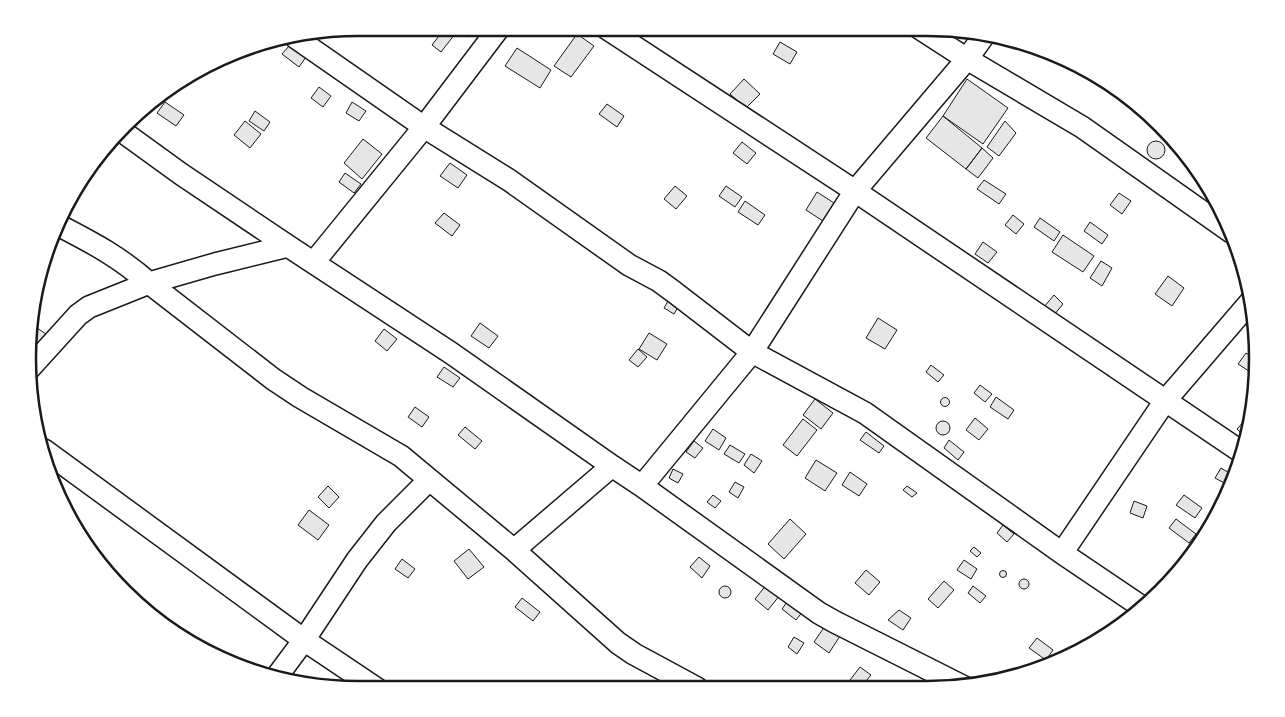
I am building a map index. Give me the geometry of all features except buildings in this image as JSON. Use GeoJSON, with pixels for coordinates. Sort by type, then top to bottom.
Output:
{"type":"FeatureCollection","features":[{"type":"Feature","properties":{"kind":"street"},"geometry":{"type":"LineString","coordinates":[[314,262],[424,127],[493,36]]}},
{"type":"Feature","properties":{"kind":"street"},"geometry":{"type":"LineString","coordinates":[[618,36],[855,191],[1236,448]]}},
{"type":"Feature","properties":{"kind":"street"},"geometry":{"type":"LineString","coordinates":[[932,36],[1082,127],[1219,224]]}},
{"type":"Feature","properties":{"kind":"street"},"geometry":{"type":"LineString","coordinates":[[301,41],[424,127],[509,180],[629,265],[674,292],[752,352],[865,413],[1062,553],[1136,603]]}},
{"type":"Feature","properties":{"kind":"street"},"geometry":{"type":"LineString","coordinates":[[642,486],[752,352],[855,191],[967,59],[980,41]]}},
{"type":"Feature","properties":{"kind":"street"},"geometry":{"type":"LineString","coordinates":[[127,135],[181,174],[451,353],[642,486],[819,613],[950,680]]}},
{"type":"Feature","properties":{"kind":"street"},"geometry":{"type":"LineString","coordinates":[[64,228],[117,257],[273,379],[300,397],[401,456],[514,550],[618,643],[634,654],[684,681]]}},
{"type":"Feature","properties":{"kind":"street"},"geometry":{"type":"LineString","coordinates":[[36,361],[78,315],[89,307],[150,283],[215,264],[288,246]]}},
{"type":"Feature","properties":{"kind":"street"},"geometry":{"type":"LineString","coordinates":[[1062,553],[1165,401],[1245,308]]}},
{"type":"Feature","properties":{"kind":"street"},"geometry":{"type":"LineString","coordinates":[[51,455],[304,640],[365,681]]}},
{"type":"Feature","properties":{"kind":"street"},"geometry":{"type":"LineString","coordinates":[[514,550],[612,466]]}},
{"type":"Feature","properties":{"kind":"street"},"geometry":{"type":"LineString","coordinates":[[281,671],[304,640],[357,560],[386,523],[430,480]]}}]}
